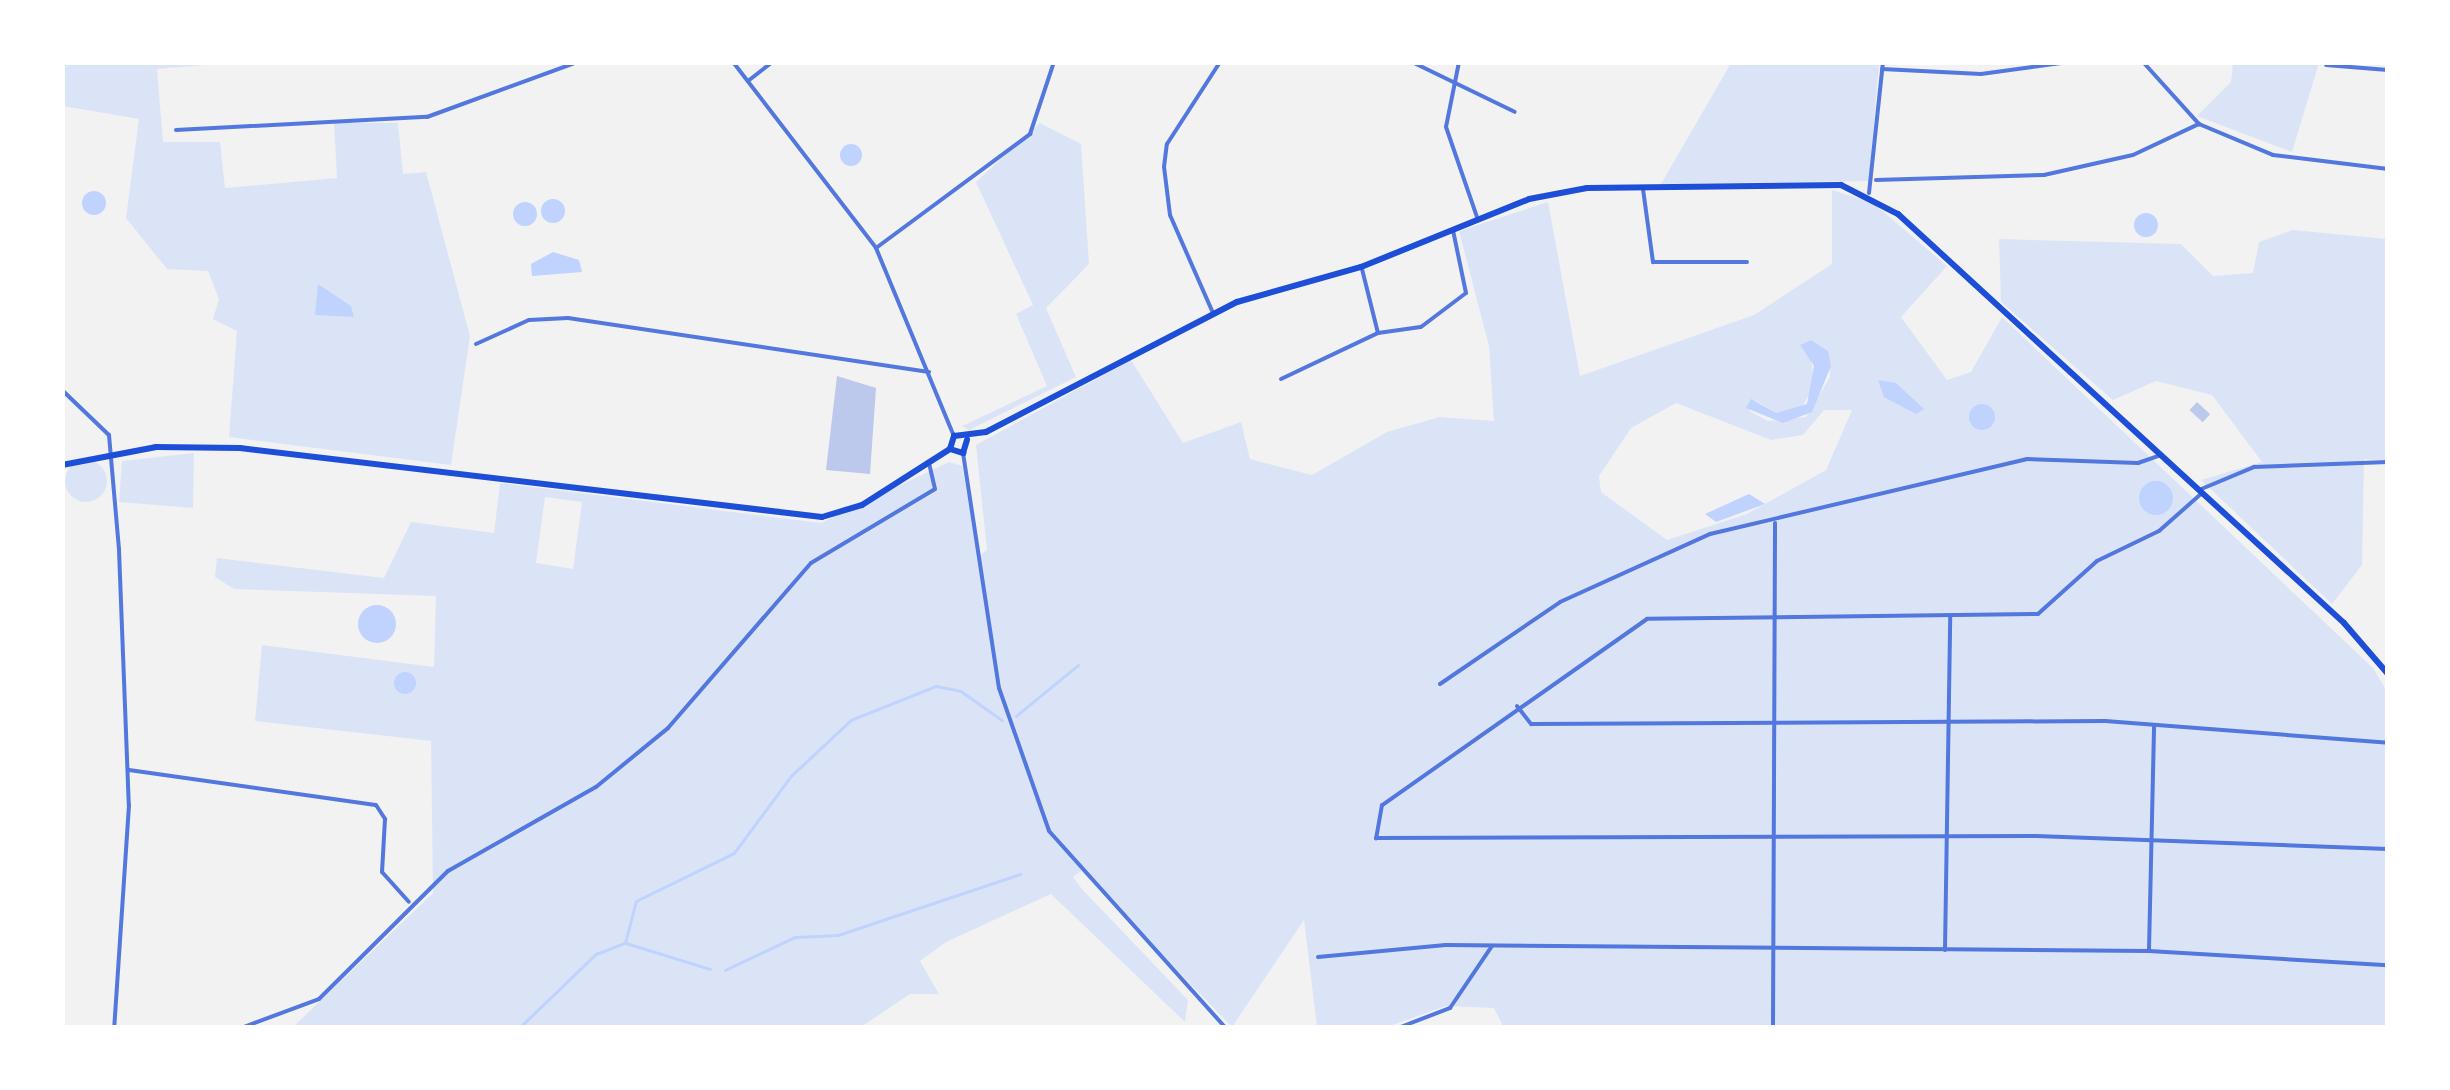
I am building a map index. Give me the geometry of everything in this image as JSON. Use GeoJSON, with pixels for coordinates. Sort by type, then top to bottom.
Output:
{"type":"FeatureCollection","features":[{"type":"Feature","properties":{"kind":"main road"},"geometry":{"type":"LineString","coordinates":[[62,465],[110,455],[240,448],[807,517],[848,512],[950,449],[954,436],[967,440],[1214,312],[1361,267],[1556,192],[1830,184],[1869,193],[2201,491],[2388,674]]}},
{"type":"Feature","properties":{"kind":"main road"},"geometry":{"type":"LineString","coordinates":[[950,449],[963,453],[967,440]]}},
{"type":"Feature","properties":{"kind":"street"},"geometry":{"type":"LineString","coordinates":[[176,130],[427,117],[577,62]]}},
{"type":"Feature","properties":{"kind":"street"},"geometry":{"type":"LineString","coordinates":[[732,62],[876,248],[954,436]]}},
{"type":"Feature","properties":{"kind":"street"},"geometry":{"type":"LineString","coordinates":[[748,82],[772,62]]}},
{"type":"Feature","properties":{"kind":"street"},"geometry":{"type":"LineString","coordinates":[[876,248],[1030,134],[1054,62]]}},
{"type":"Feature","properties":{"kind":"street"},"geometry":{"type":"LineString","coordinates":[[1214,312],[1170,215],[1164,166],[1167,144],[1220,62]]}},
{"type":"Feature","properties":{"kind":"street"},"geometry":{"type":"LineString","coordinates":[[1412,62],[1515,112]]}},
{"type":"Feature","properties":{"kind":"street"},"geometry":{"type":"LineString","coordinates":[[1460,62],[1451,82],[1446,127],[1478,220]]}},
{"type":"Feature","properties":{"kind":"street"},"geometry":{"type":"LineString","coordinates":[[1869,193],[1876,180],[1882,66],[2012,73],[2068,62]]}},
{"type":"Feature","properties":{"kind":"street"},"geometry":{"type":"LineString","coordinates":[[2143,62],[2199,124],[2272,155],[2388,169]]}},
{"type":"Feature","properties":{"kind":"street"},"geometry":{"type":"LineString","coordinates":[[2326,65],[2388,70]]}},
{"type":"Feature","properties":{"kind":"street"},"geometry":{"type":"LineString","coordinates":[[1876,180],[2044,175],[2133,156],[2199,124]]}},
{"type":"Feature","properties":{"kind":"street"},"geometry":{"type":"LineString","coordinates":[[1644,189],[1653,262],[1747,262]]}},
{"type":"Feature","properties":{"kind":"street"},"geometry":{"type":"LineString","coordinates":[[1281,380],[1378,333],[1422,326],[1466,293],[1453,230]]}},
{"type":"Feature","properties":{"kind":"street"},"geometry":{"type":"LineString","coordinates":[[1361,267],[1378,333]]}},
{"type":"Feature","properties":{"kind":"street"},"geometry":{"type":"LineString","coordinates":[[476,344],[529,320],[568,318],[929,372]]}},
{"type":"Feature","properties":{"kind":"street"},"geometry":{"type":"LineString","coordinates":[[62,390],[106,430],[110,455],[128,770],[114,1028]]}},
{"type":"Feature","properties":{"kind":"street"},"geometry":{"type":"LineString","coordinates":[[963,453],[999,688],[1049,832],[1226,1028]]}},
{"type":"Feature","properties":{"kind":"street"},"geometry":{"type":"LineString","coordinates":[[1440,684],[1572,595],[1710,534],[2027,459],[2138,463],[2161,455]]}},
{"type":"Feature","properties":{"kind":"street"},"geometry":{"type":"LineString","coordinates":[[2388,462],[2254,467],[2201,491],[2159,531],[2097,561],[2043,612],[1647,619],[1517,706],[1382,805],[1376,838],[2150,838],[2388,849]]}},
{"type":"Feature","properties":{"kind":"street"},"geometry":{"type":"LineString","coordinates":[[241,1028],[319,999],[410,902],[596,787],[668,728],[812,563],[934,489],[930,463]]}},
{"type":"Feature","properties":{"kind":"street"},"geometry":{"type":"LineString","coordinates":[[1773,1028],[1776,520]]}},
{"type":"Feature","properties":{"kind":"street"},"geometry":{"type":"LineString","coordinates":[[1945,950],[1950,616]]}},
{"type":"Feature","properties":{"kind":"street"},"geometry":{"type":"LineString","coordinates":[[1517,706],[1532,724],[1949,728],[2154,725],[2388,743]]}},
{"type":"Feature","properties":{"kind":"street"},"geometry":{"type":"LineString","coordinates":[[2148,951],[2154,725]]}},
{"type":"Feature","properties":{"kind":"street"},"geometry":{"type":"LineString","coordinates":[[128,770],[376,806],[385,819],[382,872],[410,902]]}},
{"type":"Feature","properties":{"kind":"street"},"geometry":{"type":"LineString","coordinates":[[1398,1028],[1450,1008],[1492,946]]}},
{"type":"Feature","properties":{"kind":"street"},"geometry":{"type":"LineString","coordinates":[[1318,957],[1492,946],[2148,951],[2388,964]]}},
{"type":"Feature","properties":{"kind":"shaded area"},"geometry":{"type":"Polygon","coordinates":[[[62,63],[229,63],[157,69],[163,142],[220,142],[225,188],[337,178],[334,123],[398,123],[403,174],[426,172],[470,336],[451,465],[229,437],[237,331],[213,319],[219,299],[208,271],[167,269],[126,218],[139,119],[63,106],[62,63]]]}},
{"type":"Feature","properties":{"kind":"shaded area"},"geometry":{"type":"Polygon","coordinates":[[[1731,63],[1879,63],[1869,181],[1661,184],[1731,63]]]}},
{"type":"Feature","properties":{"kind":"shaded area"},"geometry":{"type":"Polygon","coordinates":[[[2233,63],[2319,63],[2292,152],[2197,116],[2231,82],[2233,63]]]}},
{"type":"Feature","properties":{"kind":"shaded area"},"geometry":{"type":"Polygon","coordinates":[[[1040,123],[1081,144],[1089,264],[1046,308],[1076,377],[969,430],[962,426],[1047,386],[1016,314],[1033,305],[976,182],[1040,123]]]}},
{"type":"Feature","properties":{"kind":"shaded area"},"geometry":{"type":"Polygon","coordinates":[[[1832,190],[1873,203],[1947,266],[1901,317],[1947,380],[1971,372],[2002,317],[2373,668],[2388,693],[2387,1027],[1504,1028],[1494,1008],[1446,1006],[1387,1027],[1317,1027],[1304,920],[1232,1027],[1081,871],[1073,877],[1082,889],[1188,1000],[1185,1022],[1051,894],[946,942],[920,961],[939,994],[910,994],[861,1027],[293,1027],[433,893],[431,741],[255,721],[262,645],[434,667],[436,596],[234,589],[215,577],[217,558],[384,578],[411,522],[494,533],[500,483],[821,523],[949,462],[962,466],[978,557],[987,550],[976,445],[1131,360],[1183,443],[1241,422],[1250,459],[1312,475],[1387,432],[1440,417],[1494,421],[1489,346],[1459,231],[1548,202],[1580,376],[1754,315],[1832,264],[1832,190]],[[1828,351],[1810,354],[1815,384],[1801,409],[1776,413],[1756,401],[1749,411],[1768,421],[1806,417],[1830,377],[1828,351]],[[1676,403],[1631,428],[1599,476],[1601,492],[1667,540],[1747,514],[1826,470],[1852,410],[1824,410],[1803,435],[1771,440],[1676,403]],[[545,497],[536,563],[573,569],[582,502],[545,497]]]}},
{"type":"Feature","properties":{"kind":"shaded area"},"geometry":{"type":"Polygon","coordinates":[[[2293,230],[2387,239],[2387,461],[2364,459],[2362,565],[2332,604],[2201,480],[2262,462],[2212,395],[2156,381],[2113,400],[2001,302],[1999,239],[2181,244],[2213,276],[2253,273],[2259,242],[2293,230]]]}},
{"type":"Feature","properties":{"kind":"shaded area"},"geometry":{"type":"Polygon","coordinates":[[[194,453],[193,508],[119,502],[122,461],[194,453]]]}},
{"type":"Feature","properties":{"kind":"shaded area"},"geometry":{"type":"Polygon","coordinates":[[[86,460],[101,466],[107,481],[101,496],[86,502],[71,496],[65,481],[71,466],[86,460]]]}},
{"type":"Feature","properties":{"kind":"water"},"geometry":{"type":"Polygon","coordinates":[[[847,144],[855,144],[862,155],[855,166],[847,166],[840,159],[840,151],[847,144]]]}},
{"type":"Feature","properties":{"kind":"water"},"geometry":{"type":"Polygon","coordinates":[[[94,191],[103,194],[103,212],[94,215],[85,212],[82,203],[85,194],[94,191]]]}},
{"type":"Feature","properties":{"kind":"water"},"geometry":{"type":"Polygon","coordinates":[[[553,199],[565,211],[553,223],[541,211],[553,199]]]}},
{"type":"Feature","properties":{"kind":"water"},"geometry":{"type":"Polygon","coordinates":[[[525,202],[537,214],[525,226],[513,214],[525,202]]]}},
{"type":"Feature","properties":{"kind":"water"},"geometry":{"type":"Polygon","coordinates":[[[2146,213],[2155,216],[2155,234],[2146,237],[2137,234],[2134,225],[2137,216],[2146,213]]]}},
{"type":"Feature","properties":{"kind":"water"},"geometry":{"type":"Polygon","coordinates":[[[553,252],[579,260],[582,272],[532,276],[531,264],[553,252]]]}},
{"type":"Feature","properties":{"kind":"water"},"geometry":{"type":"Polygon","coordinates":[[[318,284],[351,306],[354,317],[315,315],[318,284]]]}},
{"type":"Feature","properties":{"kind":"water"},"geometry":{"type":"Polygon","coordinates":[[[1811,340],[1828,351],[1831,366],[1812,412],[1783,423],[1746,408],[1751,399],[1776,413],[1807,404],[1814,366],[1800,345],[1811,340]]]}},
{"type":"Feature","properties":{"kind":"water"},"geometry":{"type":"Polygon","coordinates":[[[1878,380],[1896,383],[1924,409],[1916,414],[1884,397],[1878,380]]]}},
{"type":"Feature","properties":{"kind":"water"},"geometry":{"type":"Polygon","coordinates":[[[1982,404],[1991,408],[1995,417],[1991,426],[1982,430],[1973,426],[1969,417],[1973,408],[1982,404]]]}},
{"type":"Feature","properties":{"kind":"water"},"geometry":{"type":"Polygon","coordinates":[[[2156,481],[2168,486],[2173,498],[2168,510],[2156,515],[2144,510],[2139,498],[2144,486],[2156,481]]]}},
{"type":"Feature","properties":{"kind":"water"},"geometry":{"type":"Polygon","coordinates":[[[1749,494],[1765,504],[1716,522],[1705,514],[1749,494]]]}},
{"type":"Feature","properties":{"kind":"water"},"geometry":{"type":"Polygon","coordinates":[[[377,605],[391,610],[396,624],[391,638],[377,643],[363,638],[358,624],[363,610],[377,605]]]}},
{"type":"Feature","properties":{"kind":"water"},"geometry":{"type":"Polygon","coordinates":[[[405,672],[413,675],[413,691],[405,694],[397,691],[394,683],[397,675],[405,672]]]}},
{"type":"Feature","properties":{"kind":"building"},"geometry":{"type":"Polygon","coordinates":[[[837,376],[876,388],[870,474],[826,470],[837,376]]]}},
{"type":"Feature","properties":{"kind":"building"},"geometry":{"type":"Polygon","coordinates":[[[2197,402],[2210,414],[2203,422],[2189,410],[2197,402]]]}},
{"type":"Feature","properties":{"kind":"waterway"},"geometry":{"type":"LineString","coordinates":[[1016,716],[1078,665]]}},
{"type":"Feature","properties":{"kind":"waterway"},"geometry":{"type":"LineString","coordinates":[[519,1028],[596,954],[625,943],[636,901],[734,853],[791,776],[851,720],[936,686],[961,691],[1002,720]]}},
{"type":"Feature","properties":{"kind":"waterway"},"geometry":{"type":"LineString","coordinates":[[725,970],[795,937],[838,935],[1020,874]]}},
{"type":"Feature","properties":{"kind":"waterway"},"geometry":{"type":"LineString","coordinates":[[626,943],[710,969]]}}]}
